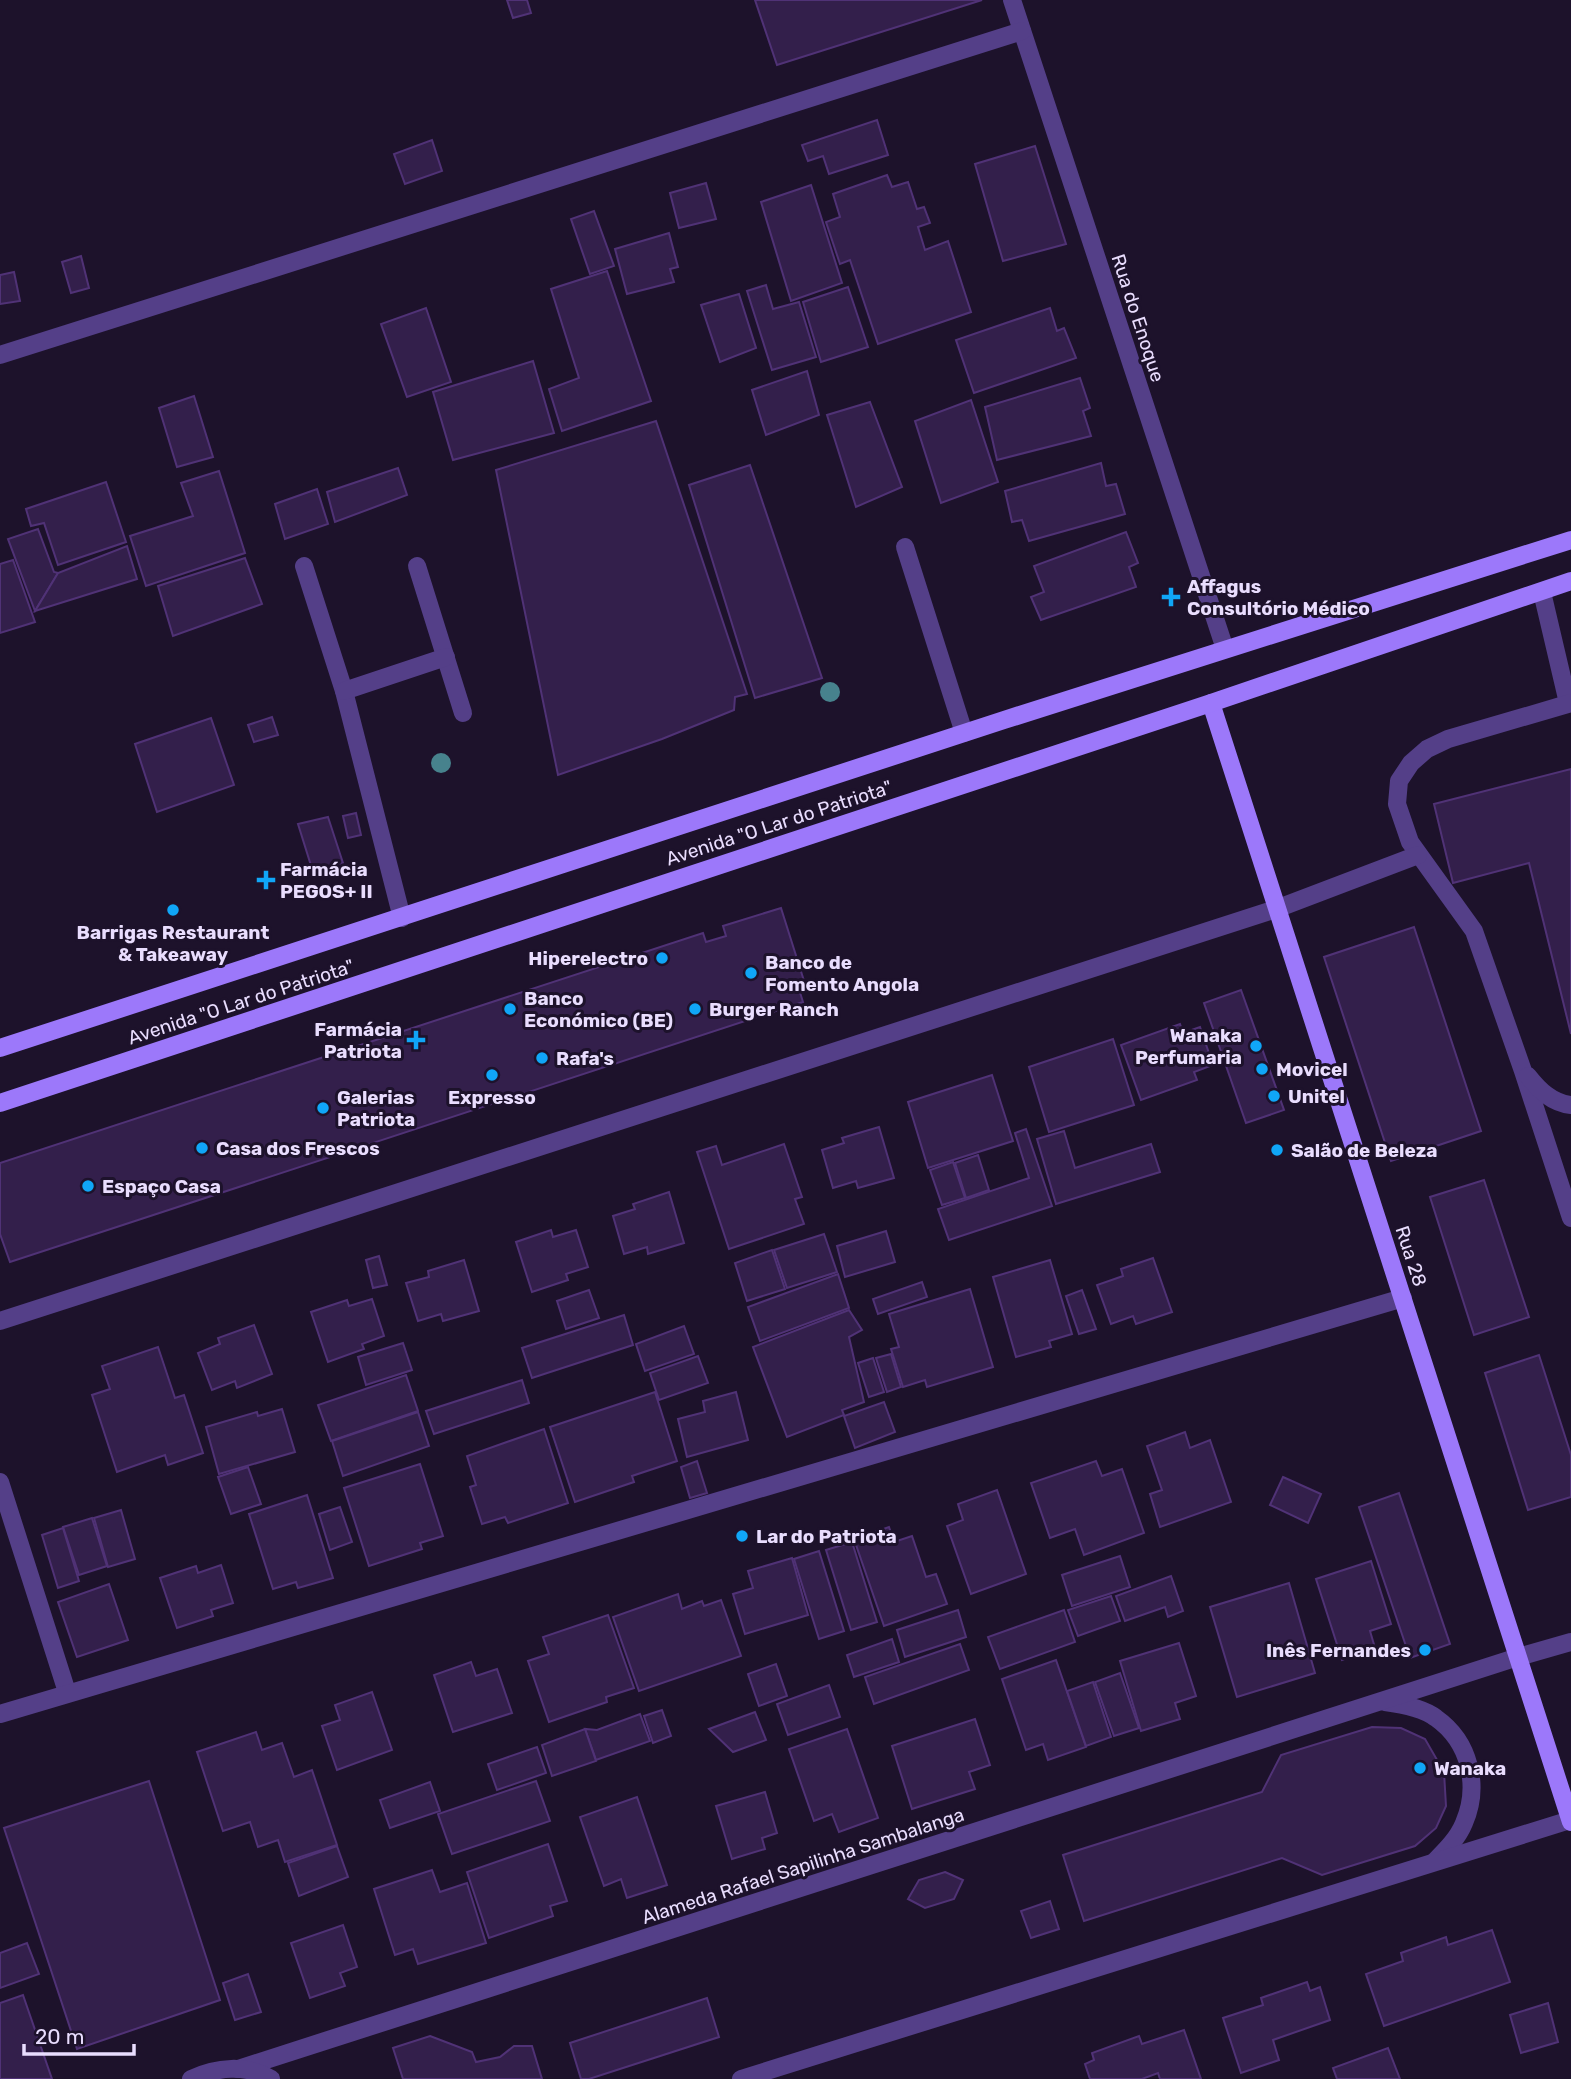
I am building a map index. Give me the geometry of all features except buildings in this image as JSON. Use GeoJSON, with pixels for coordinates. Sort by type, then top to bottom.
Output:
{"type":"FeatureCollection","features":[{"type":"Feature","properties":{"kind":"main road","name":"Avenida \"O Lar do Patriota\""},"geometry":{"type":"LineString","coordinates":[[0,1048],[964,733],[1571,540]]}},
{"type":"Feature","properties":{"kind":"main road","name":"Avenida \"O Lar do Patriota\""},"geometry":{"type":"LineString","coordinates":[[0,1104],[1571,581]]}},
{"type":"Feature","properties":{"kind":"main road","name":"Rua 28"},"geometry":{"type":"LineString","coordinates":[[1211,703],[1571,1821]]}},
{"type":"Feature","properties":{"kind":"street","name":"Rua do Enoque"},"geometry":{"type":"LineString","coordinates":[[1012,0],[1225,649]]}},
{"type":"Feature","properties":{"kind":"street"},"geometry":{"type":"LineString","coordinates":[[0,355],[1022,32]]}},
{"type":"Feature","properties":{"kind":"street"},"geometry":{"type":"LineString","coordinates":[[905,547],[964,733]]}},
{"type":"Feature","properties":{"kind":"street"},"geometry":{"type":"LineString","coordinates":[[304,566],[344,691],[401,918]]}},
{"type":"Feature","properties":{"kind":"street"},"geometry":{"type":"LineString","coordinates":[[417,566],[463,713]]}},
{"type":"Feature","properties":{"kind":"street"},"geometry":{"type":"LineString","coordinates":[[1542,592],[1570,703],[1448,739],[1427,749],[1411,763],[1399,781],[1397,804],[1410,842],[1474,931],[1571,1218]]}},
{"type":"Feature","properties":{"kind":"street"},"geometry":{"type":"LineString","coordinates":[[344,691],[446,657]]}},
{"type":"Feature","properties":{"kind":"street"},"geometry":{"type":"LineString","coordinates":[[0,1321],[1276,909],[1418,855]]}},
{"type":"Feature","properties":{"kind":"street"},"geometry":{"type":"LineString","coordinates":[[1523,1070],[1539,1091],[1563,1104],[1571,1105]]}},
{"type":"Feature","properties":{"kind":"street"},"geometry":{"type":"LineString","coordinates":[[0,1714],[1403,1298]]}},
{"type":"Feature","properties":{"kind":"street"},"geometry":{"type":"LineString","coordinates":[[0,1482],[67,1692]]}},
{"type":"Feature","properties":{"kind":"street","name":"Alameda Rafael Sapilinha Sambalanga"},"geometry":{"type":"LineString","coordinates":[[191,2079],[208,2071],[238,2069],[1571,1642]]}},
{"type":"Feature","properties":{"kind":"street","name":"Alameda Rafael Sapilinha Sambalanga"},"geometry":{"type":"LineString","coordinates":[[1380,1702],[1402,1704],[1435,1717],[1455,1737],[1469,1762],[1472,1791],[1464,1824],[1450,1846],[1432,1863]]}},
{"type":"Feature","properties":{"kind":"street"},"geometry":{"type":"LineString","coordinates":[[741,2079],[1571,1821]]}},
{"type":"Feature","properties":{"kind":"street","name":"Alameda Rafael Sapilinha Sambalanga"},"geometry":{"type":"LineString","coordinates":[[238,2069],[271,2079]]}},
{"type":"Feature","properties":{"kind":"place","name":"Affagus Consultório Médico"},"geometry":{"type":"Point","coordinates":[1171,597]}},
{"type":"Feature","properties":{"kind":"place","name":"Farmácia PEGOS+ II"},"geometry":{"type":"Point","coordinates":[266,880]}},
{"type":"Feature","properties":{"kind":"place","name":"Barrigas Restaurant & Takeaway"},"geometry":{"type":"Point","coordinates":[173,910]}},
{"type":"Feature","properties":{"kind":"place","name":"Hiperelectro"},"geometry":{"type":"Point","coordinates":[662,958]}},
{"type":"Feature","properties":{"kind":"place","name":"Banco de Fomento Angola"},"geometry":{"type":"Point","coordinates":[751,973]}},
{"type":"Feature","properties":{"kind":"place","name":"Banco Económico (BE)"},"geometry":{"type":"Point","coordinates":[510,1009]}},
{"type":"Feature","properties":{"kind":"place","name":"Burger Ranch"},"geometry":{"type":"Point","coordinates":[695,1009]}},
{"type":"Feature","properties":{"kind":"place","name":"Farmácia Patriota"},"geometry":{"type":"Point","coordinates":[416,1040]}},
{"type":"Feature","properties":{"kind":"place","name":"Wanaka Perfumaria"},"geometry":{"type":"Point","coordinates":[1256,1046]}},
{"type":"Feature","properties":{"kind":"place","name":"Rafa's"},"geometry":{"type":"Point","coordinates":[542,1058]}},
{"type":"Feature","properties":{"kind":"place","name":"Movicel"},"geometry":{"type":"Point","coordinates":[1262,1069]}},
{"type":"Feature","properties":{"kind":"place","name":"Expresso"},"geometry":{"type":"Point","coordinates":[492,1075]}},
{"type":"Feature","properties":{"kind":"place","name":"Unitel"},"geometry":{"type":"Point","coordinates":[1274,1096]}},
{"type":"Feature","properties":{"kind":"place","name":"Galerias Patriota"},"geometry":{"type":"Point","coordinates":[323,1108]}},
{"type":"Feature","properties":{"kind":"place","name":"Casa dos Frescos"},"geometry":{"type":"Point","coordinates":[202,1148]}},
{"type":"Feature","properties":{"kind":"place","name":"Salão de Beleza"},"geometry":{"type":"Point","coordinates":[1277,1150]}},
{"type":"Feature","properties":{"kind":"place","name":"Espaço Casa"},"geometry":{"type":"Point","coordinates":[88,1186]}},
{"type":"Feature","properties":{"kind":"place","name":"Lar do Patriota"},"geometry":{"type":"Point","coordinates":[742,1536]}},
{"type":"Feature","properties":{"kind":"place","name":"Inês Fernandes"},"geometry":{"type":"Point","coordinates":[1425,1650]}},
{"type":"Feature","properties":{"kind":"place","name":"Wanaka"},"geometry":{"type":"Point","coordinates":[1420,1768]}}]}
